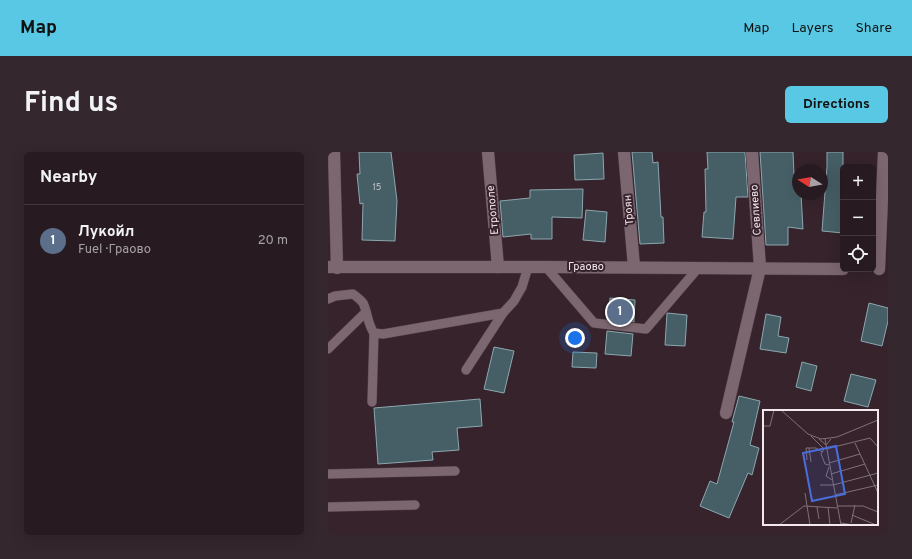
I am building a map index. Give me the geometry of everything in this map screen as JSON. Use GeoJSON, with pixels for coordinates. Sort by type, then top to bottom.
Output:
{"type":"FeatureCollection","features":[{"type":"Feature","properties":{"kind":"street"},"geometry":{"type":"LineString","coordinates":[[332,268],[334,152]]}},
{"type":"Feature","properties":{"kind":"street","name":"Етрополе"},"geometry":{"type":"LineString","coordinates":[[488,152],[498,267]]}},
{"type":"Feature","properties":{"kind":"street","name":"Троян"},"geometry":{"type":"LineString","coordinates":[[624,152],[634,267]]}},
{"type":"Feature","properties":{"kind":"street","name":"Севлиево"},"geometry":{"type":"LineString","coordinates":[[726,413],[760,268],[752,152]]}},
{"type":"Feature","properties":{"kind":"street"},"geometry":{"type":"LineString","coordinates":[[880,269],[884,152]]}},
{"type":"Feature","properties":{"kind":"street","name":"Граово"},"geometry":{"type":"LineString","coordinates":[[332,268],[840,268]]}},
{"type":"Feature","properties":{"kind":"lane"},"geometry":{"type":"LineString","coordinates":[[466,370],[503,314],[514,301],[522,287],[528,267]]}},
{"type":"Feature","properties":{"kind":"lane"},"geometry":{"type":"LineString","coordinates":[[546,267],[594,322],[646,329],[699,267]]}},
{"type":"Feature","properties":{"kind":"lane"},"geometry":{"type":"LineString","coordinates":[[328,299],[335,296],[353,294],[362,302],[370,327],[374,333],[372,402]]}},
{"type":"Feature","properties":{"kind":"lane"},"geometry":{"type":"LineString","coordinates":[[328,349],[366,312]]}},
{"type":"Feature","properties":{"kind":"lane"},"geometry":{"type":"LineString","coordinates":[[374,333],[383,334],[503,314]]}},
{"type":"Feature","properties":{"kind":"lane"},"geometry":{"type":"LineString","coordinates":[[328,474],[455,471]]}},
{"type":"Feature","properties":{"kind":"lane"},"geometry":{"type":"LineString","coordinates":[[328,507],[415,505]]}},
{"type":"Feature","properties":{"kind":"building"},"geometry":{"type":"Polygon","coordinates":[[[359,152],[391,152],[397,201],[395,241],[362,240],[363,203],[360,204],[357,174],[360,174],[359,152]]]}},
{"type":"Feature","properties":{"kind":"building"},"geometry":{"type":"Polygon","coordinates":[[[632,152],[652,152],[653,163],[658,162],[664,243],[640,244],[632,152]]]}},
{"type":"Feature","properties":{"kind":"building"},"geometry":{"type":"Polygon","coordinates":[[[707,152],[745,152],[748,197],[736,197],[733,239],[702,237],[704,212],[706,212],[705,169],[708,169],[707,152]]]}},
{"type":"Feature","properties":{"kind":"building"},"geometry":{"type":"Polygon","coordinates":[[[760,152],[793,152],[792,200],[801,200],[803,229],[788,227],[788,245],[766,245],[760,152]]]}},
{"type":"Feature","properties":{"kind":"building"},"geometry":{"type":"Polygon","coordinates":[[[827,152],[843,152],[843,164],[840,164],[840,233],[822,231],[824,200],[828,200],[827,152]]]}},
{"type":"Feature","properties":{"kind":"building"},"geometry":{"type":"Polygon","coordinates":[[[603,153],[604,179],[575,180],[574,155],[603,153]]]}},
{"type":"Feature","properties":{"kind":"building"},"geometry":{"type":"Polygon","coordinates":[[[583,189],[582,218],[552,217],[552,239],[531,239],[531,234],[503,237],[500,201],[530,198],[530,190],[583,189]]]}},
{"type":"Feature","properties":{"kind":"building"},"geometry":{"type":"Polygon","coordinates":[[[586,210],[607,212],[605,242],[583,240],[586,210]]]}},
{"type":"Feature","properties":{"kind":"building"},"geometry":{"type":"Polygon","coordinates":[[[610,298],[635,300],[634,322],[608,319],[610,298]]]}},
{"type":"Feature","properties":{"kind":"building"},"geometry":{"type":"Polygon","coordinates":[[[869,303],[888,308],[888,321],[882,346],[861,341],[869,303]]]}},
{"type":"Feature","properties":{"kind":"building"},"geometry":{"type":"Polygon","coordinates":[[[667,313],[687,315],[685,346],[665,345],[667,313]]]}},
{"type":"Feature","properties":{"kind":"building"},"geometry":{"type":"Polygon","coordinates":[[[766,314],[781,317],[778,336],[789,338],[786,353],[760,349],[766,314]]]}},
{"type":"Feature","properties":{"kind":"building"},"geometry":{"type":"Polygon","coordinates":[[[607,331],[633,334],[631,356],[605,354],[607,331]]]}},
{"type":"Feature","properties":{"kind":"building"},"geometry":{"type":"Polygon","coordinates":[[[494,347],[514,351],[504,393],[484,389],[494,347]]]}},
{"type":"Feature","properties":{"kind":"building"},"geometry":{"type":"Polygon","coordinates":[[[573,352],[597,353],[596,368],[572,367],[573,352]]]}},
{"type":"Feature","properties":{"kind":"building"},"geometry":{"type":"Polygon","coordinates":[[[802,362],[817,366],[811,391],[796,387],[802,362]]]}},
{"type":"Feature","properties":{"kind":"building"},"geometry":{"type":"Polygon","coordinates":[[[851,374],[876,380],[868,407],[844,401],[851,374]]]}},
{"type":"Feature","properties":{"kind":"building"},"geometry":{"type":"Polygon","coordinates":[[[739,396],[760,401],[750,445],[759,448],[752,475],[748,473],[729,518],[700,506],[710,481],[717,484],[734,422],[732,422],[739,396]]]}},
{"type":"Feature","properties":{"kind":"building"},"geometry":{"type":"Polygon","coordinates":[[[480,399],[482,426],[457,428],[459,450],[432,452],[433,460],[378,464],[374,408],[480,399]]]}},
{"type":"Feature","properties":{"kind":"place","name":"Лукойл"},"geometry":{"type":"Point","coordinates":[620,312]}}]}
